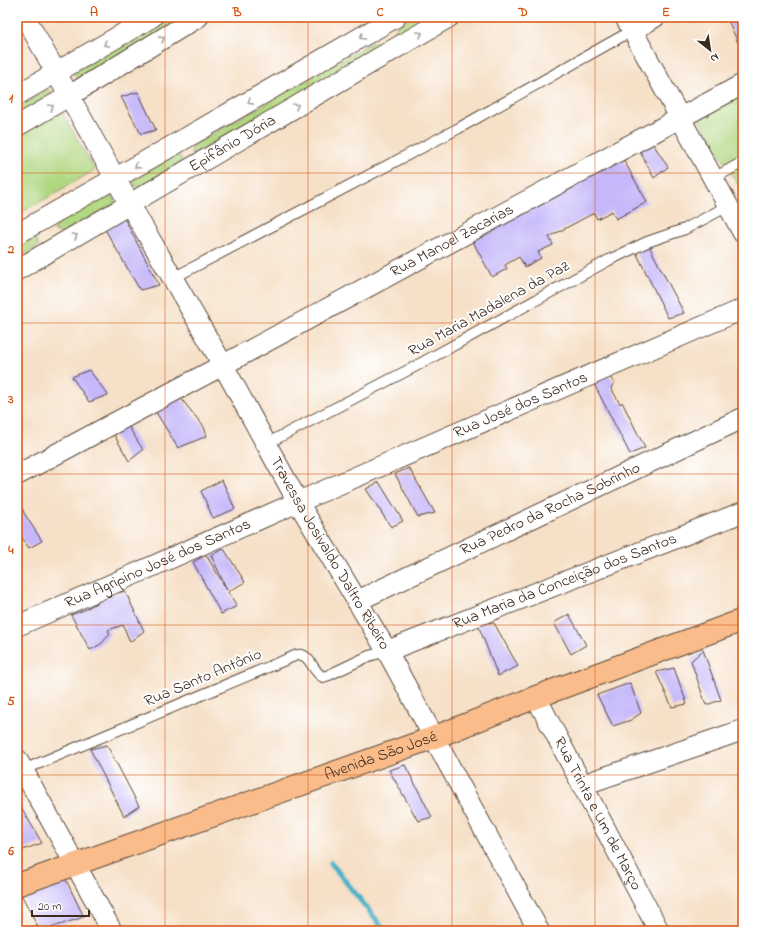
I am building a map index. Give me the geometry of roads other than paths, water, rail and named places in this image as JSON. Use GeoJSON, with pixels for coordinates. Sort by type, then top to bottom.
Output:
{"type":"FeatureCollection","features":[{"type":"Feature","properties":{"kind":"main road","name":"Avenida São José"},"geometry":{"type":"LineString","coordinates":[[17,885],[435,737],[536,697],[743,620]]}},
{"type":"Feature","properties":{"kind":"street","name":"Travessa Josivaldo Daltro Ribeiro"},"geometry":{"type":"LineString","coordinates":[[25,17],[129,203],[223,365],[298,502],[387,651],[540,931]]}},
{"type":"Feature","properties":{"kind":"street"},"geometry":{"type":"LineString","coordinates":[[17,95],[152,17]]}},
{"type":"Feature","properties":{"kind":"street"},"geometry":{"type":"LineString","coordinates":[[17,126],[198,17]]}},
{"type":"Feature","properties":{"kind":"street","name":"Epifânio Dória"},"geometry":{"type":"LineString","coordinates":[[17,270],[129,203],[449,17]]}},
{"type":"Feature","properties":{"kind":"street"},"geometry":{"type":"LineString","coordinates":[[655,17],[629,24],[743,233]]}},
{"type":"Feature","properties":{"kind":"street"},"geometry":{"type":"LineString","coordinates":[[389,21],[394,49]]}},
{"type":"Feature","properties":{"kind":"street","name":"Epifânio Dória"},"geometry":{"type":"LineString","coordinates":[[17,234],[389,21]]}},
{"type":"Feature","properties":{"kind":"street","name":"Rua Manoel Zacarias"},"geometry":{"type":"LineString","coordinates":[[17,475],[743,84]]}},
{"type":"Feature","properties":{"kind":"street"},"geometry":{"type":"LineString","coordinates":[[179,142],[193,167]]}},
{"type":"Feature","properties":{"kind":"street"},"geometry":{"type":"LineString","coordinates":[[40,221],[54,248]]}},
{"type":"Feature","properties":{"kind":"street","name":"Rua José dos Santos"},"geometry":{"type":"LineString","coordinates":[[298,502],[743,309]]}},
{"type":"Feature","properties":{"kind":"street","name":"Rua Pedro da Rocha Sobrinho"},"geometry":{"type":"LineString","coordinates":[[357,601],[743,418]]}},
{"type":"Feature","properties":{"kind":"street","name":"Rua Agripino José dos Santos"},"geometry":{"type":"LineString","coordinates":[[17,626],[298,502]]}},
{"type":"Feature","properties":{"kind":"street","name":"Rua Maria da Conceição dos Santos"},"geometry":{"type":"LineString","coordinates":[[387,651],[743,512]]}},
{"type":"Feature","properties":{"kind":"street","name":"Rua Trinta e Um de Março"},"geometry":{"type":"LineString","coordinates":[[536,697],[659,931]]}},
{"type":"Feature","properties":{"kind":"street"},"geometry":{"type":"LineString","coordinates":[[582,785],[743,730]]}},
{"type":"Feature","properties":{"kind":"street"},"geometry":{"type":"LineString","coordinates":[[20,764],[112,931]]}},
{"type":"Feature","properties":{"kind":"lane"},"geometry":{"type":"LineString","coordinates":[[173,278],[460,128],[629,24]]}},
{"type":"Feature","properties":{"kind":"lane"},"geometry":{"type":"LineString","coordinates":[[714,178],[743,162]]}},
{"type":"Feature","properties":{"kind":"lane","name":"Rua Maria Madalena da Paz"},"geometry":{"type":"LineString","coordinates":[[266,444],[416,366],[609,260],[647,242],[685,229],[728,206]]}},
{"type":"Feature","properties":{"kind":"lane","name":"Rua Santo Antônio"},"geometry":{"type":"LineString","coordinates":[[20,764],[297,654],[302,654],[306,657],[318,673],[323,677],[369,656],[387,651]]}},
{"type":"Feature","properties":{"kind":"waterway"},"geometry":{"type":"LineString","coordinates":[[331,863],[385,931]]}}]}
